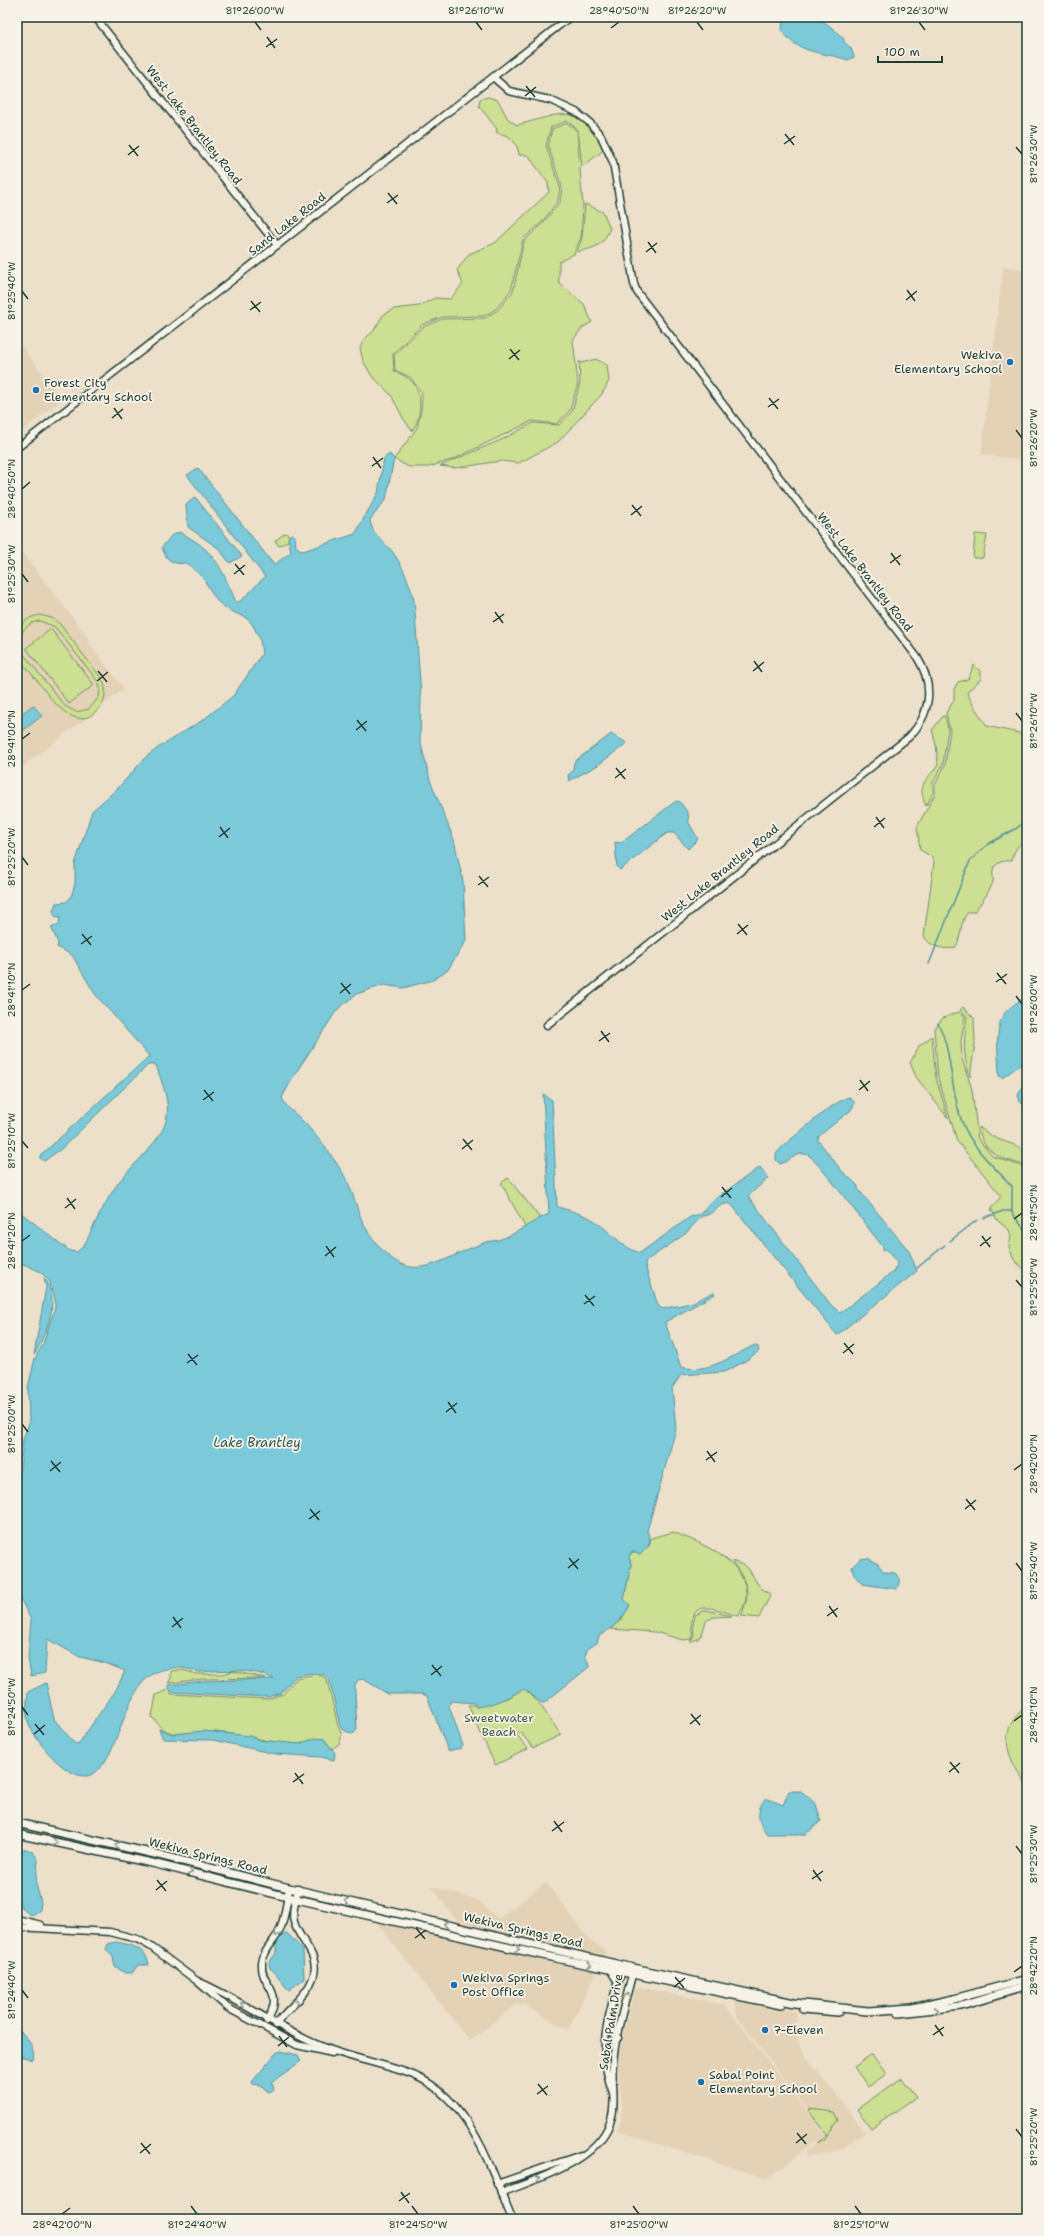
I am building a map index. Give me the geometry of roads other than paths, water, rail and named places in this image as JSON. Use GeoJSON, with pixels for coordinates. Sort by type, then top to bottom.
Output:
{"type":"FeatureCollection","features":[{"type":"Feature","properties":{"kind":"main road","name":"Wekiva Springs Road"},"geometry":{"type":"LineString","coordinates":[[19,1823],[155,1854],[289,1888],[553,1948],[630,1971],[800,2009],[877,2014],[918,2012],[961,2006],[1027,1986]]}},
{"type":"Feature","properties":{"kind":"main road","name":"Wekiva Springs Road"},"geometry":{"type":"LineString","coordinates":[[17,1834],[152,1863],[296,1899],[611,1970],[622,1972],[630,1971],[794,2003],[868,2011],[912,2008],[1027,1980]]}},
{"type":"Feature","properties":{"kind":"main road"},"geometry":{"type":"LineString","coordinates":[[496,1943],[497,1936]]}},
{"type":"Feature","properties":{"kind":"main road"},"geometry":{"type":"LineString","coordinates":[[551,1956],[553,1948]]}},
{"type":"Feature","properties":{"kind":"main road"},"geometry":{"type":"LineString","coordinates":[[611,1970],[618,1981]]}},
{"type":"Feature","properties":{"kind":"street","name":"West Lake Brantley Road"},"geometry":{"type":"LineString","coordinates":[[95,17],[277,245]]}},
{"type":"Feature","properties":{"kind":"street","name":"Sand Lake Road"},"geometry":{"type":"LineString","coordinates":[[17,448],[570,17]]}},
{"type":"Feature","properties":{"kind":"street","name":"West Lake Brantley Road"},"geometry":{"type":"LineString","coordinates":[[493,77],[509,91],[550,100],[576,112],[602,136],[612,162],[634,284],[638,292],[917,657],[924,671],[929,689],[928,703],[924,716],[909,736],[547,1025]]}},
{"type":"Feature","properties":{"kind":"street"},"geometry":{"type":"LineString","coordinates":[[263,2027],[269,2019],[275,2006],[275,1998],[264,1974],[262,1963],[266,1950],[279,1932],[283,1920],[289,1888]]}},
{"type":"Feature","properties":{"kind":"street"},"geometry":{"type":"LineString","coordinates":[[272,2032],[277,2023],[306,1991],[313,1977],[316,1963],[312,1952],[294,1924],[293,1915],[298,1889]]}},
{"type":"Feature","properties":{"kind":"street"},"geometry":{"type":"LineString","coordinates":[[17,1919],[52,1928]]}},
{"type":"Feature","properties":{"kind":"street"},"geometry":{"type":"LineString","coordinates":[[17,1927],[110,1932],[137,1939],[150,1946],[197,1981],[228,2008],[297,2045],[343,2055],[406,2072],[438,2089],[452,2101],[468,2124],[498,2184],[512,2219]]}},
{"type":"Feature","properties":{"kind":"street","name":"Sabal Palm Drive"},"geometry":{"type":"LineString","coordinates":[[501,2193],[568,2165],[599,2142],[610,2124],[614,2105],[612,2065],[630,1971]]}},
{"type":"Feature","properties":{"kind":"street","name":"Sabal Palm Drive"},"geometry":{"type":"LineString","coordinates":[[613,2093],[604,2062],[605,2037],[618,1981],[622,1972]]}},
{"type":"Feature","properties":{"kind":"street"},"geometry":{"type":"LineString","coordinates":[[197,1981],[218,1990],[306,2039],[343,2055]]}},
{"type":"Feature","properties":{"kind":"street"},"geometry":{"type":"LineString","coordinates":[[608,2021],[609,2028],[618,2038]]}},
{"type":"Feature","properties":{"kind":"street","name":"Sabal Palm Drive"},"geometry":{"type":"LineString","coordinates":[[498,2184],[543,2166],[586,2153]]}},
{"type":"Feature","properties":{"kind":"water"},"geometry":{"type":"Polygon","coordinates":[[[787,17],[806,17],[824,22],[844,39],[844,42],[851,48],[854,57],[848,60],[811,51],[795,44],[782,30],[783,19],[787,17]]]}},
{"type":"Feature","properties":{"kind":"water","name":"Lake Brantley"},"geometry":{"type":"Polygon","coordinates":[[[390,454],[394,459],[386,499],[370,520],[374,531],[393,552],[399,562],[407,578],[414,600],[421,696],[420,740],[430,780],[454,840],[463,881],[466,941],[447,971],[433,980],[403,988],[384,985],[356,994],[337,1010],[293,1077],[282,1098],[285,1104],[311,1130],[333,1158],[350,1187],[361,1219],[369,1233],[384,1251],[397,1262],[411,1267],[424,1267],[437,1263],[486,1242],[505,1238],[549,1214],[543,1094],[552,1100],[558,1207],[588,1217],[626,1246],[640,1253],[690,1217],[700,1214],[713,1200],[760,1167],[768,1178],[748,1196],[831,1305],[840,1313],[893,1272],[897,1265],[896,1261],[885,1249],[883,1250],[883,1247],[831,1180],[810,1156],[805,1154],[798,1155],[780,1164],[776,1160],[776,1154],[783,1146],[825,1111],[835,1104],[850,1097],[855,1103],[851,1110],[819,1136],[818,1140],[841,1170],[858,1186],[858,1189],[909,1251],[917,1271],[837,1335],[731,1204],[723,1205],[706,1216],[702,1216],[685,1234],[646,1261],[645,1266],[658,1305],[662,1309],[691,1303],[714,1292],[715,1294],[665,1322],[681,1367],[691,1369],[710,1366],[720,1363],[755,1345],[758,1347],[759,1351],[744,1362],[724,1372],[681,1375],[672,1388],[676,1429],[647,1531],[650,1538],[649,1544],[640,1555],[632,1551],[629,1557],[631,1564],[624,1599],[630,1605],[617,1623],[599,1636],[597,1643],[588,1648],[585,1656],[589,1667],[544,1703],[524,1689],[501,1700],[483,1706],[476,1707],[474,1703],[451,1701],[449,1706],[463,1746],[461,1748],[448,1751],[427,1696],[422,1694],[388,1694],[363,1679],[358,1680],[355,1685],[357,1730],[353,1734],[343,1730],[340,1726],[329,1679],[322,1674],[310,1673],[296,1676],[281,1693],[267,1697],[171,1692],[168,1685],[203,1681],[274,1679],[266,1675],[248,1671],[229,1670],[196,1672],[183,1668],[171,1668],[159,1671],[147,1678],[138,1689],[105,1762],[96,1772],[87,1776],[77,1775],[67,1770],[57,1762],[33,1733],[27,1717],[28,1692],[46,1683],[54,1719],[75,1744],[79,1743],[116,1690],[125,1671],[105,1663],[80,1657],[47,1639],[45,1673],[31,1676],[28,1658],[31,1620],[19,1596],[17,1583],[17,1499],[23,1439],[29,1423],[28,1388],[35,1358],[43,1344],[55,1308],[55,1299],[50,1282],[41,1272],[17,1261],[17,1210],[70,1251],[77,1252],[83,1247],[115,1187],[124,1175],[151,1147],[162,1132],[167,1117],[167,1102],[156,1065],[148,1065],[61,1149],[44,1161],[39,1157],[149,1056],[95,994],[72,955],[57,947],[58,943],[51,927],[59,925],[60,916],[56,917],[53,911],[56,903],[66,902],[71,897],[75,884],[75,864],[92,811],[118,788],[146,757],[162,745],[203,720],[233,696],[262,654],[260,639],[252,624],[245,617],[228,610],[217,601],[203,578],[187,563],[174,563],[168,559],[164,552],[162,547],[171,536],[179,532],[191,539],[209,553],[216,561],[236,602],[243,599],[265,577],[187,475],[198,468],[274,565],[291,552],[288,538],[292,533],[295,536],[296,547],[303,551],[355,534],[378,493],[384,458],[390,454]]]}},
{"type":"Feature","properties":{"kind":"water"},"geometry":{"type":"Polygon","coordinates":[[[195,497],[242,556],[230,563],[218,548],[188,527],[186,505],[195,497]]]}},
{"type":"Feature","properties":{"kind":"water"},"geometry":{"type":"Polygon","coordinates":[[[33,705],[42,716],[17,735],[17,717],[33,705]]]}},
{"type":"Feature","properties":{"kind":"water"},"geometry":{"type":"Polygon","coordinates":[[[611,734],[627,743],[598,765],[569,781],[568,775],[573,771],[574,762],[611,734]]]}},
{"type":"Feature","properties":{"kind":"water"},"geometry":{"type":"Polygon","coordinates":[[[676,801],[680,802],[688,813],[689,823],[698,839],[688,849],[674,833],[667,833],[620,870],[617,867],[615,842],[621,843],[676,801]]]}},
{"type":"Feature","properties":{"kind":"water"},"geometry":{"type":"Polygon","coordinates":[[[1027,995],[1027,1060],[1002,1078],[999,1076],[998,1037],[1000,1022],[1007,1010],[1027,995]]]}},
{"type":"Feature","properties":{"kind":"water"},"geometry":{"type":"Polygon","coordinates":[[[1027,1087],[1027,1106],[1020,1102],[1018,1095],[1022,1089],[1027,1087]]]}},
{"type":"Feature","properties":{"kind":"water"},"geometry":{"type":"Polygon","coordinates":[[[44,1278],[52,1295],[52,1305],[47,1327],[34,1355],[46,1287],[44,1278]]]}},
{"type":"Feature","properties":{"kind":"water"},"geometry":{"type":"Polygon","coordinates":[[[869,1558],[878,1564],[884,1572],[895,1573],[900,1579],[897,1589],[862,1584],[854,1575],[852,1567],[860,1559],[869,1558]]]}},
{"type":"Feature","properties":{"kind":"water"},"geometry":{"type":"Polygon","coordinates":[[[159,1729],[173,1734],[203,1731],[250,1736],[260,1740],[299,1744],[315,1738],[324,1739],[335,1753],[334,1760],[321,1757],[275,1754],[213,1740],[163,1739],[159,1729]]]}},
{"type":"Feature","properties":{"kind":"water"},"geometry":{"type":"Polygon","coordinates":[[[789,1791],[801,1791],[816,1804],[821,1821],[806,1834],[767,1834],[761,1826],[759,1817],[762,1803],[765,1799],[768,1799],[783,1805],[789,1791]]]}},
{"type":"Feature","properties":{"kind":"water"},"geometry":{"type":"Polygon","coordinates":[[[26,1849],[33,1852],[38,1860],[36,1884],[41,1902],[40,1910],[32,1915],[25,1911],[20,1905],[16,1888],[17,1853],[26,1849]]]}},
{"type":"Feature","properties":{"kind":"water"},"geometry":{"type":"Polygon","coordinates":[[[285,1934],[288,1934],[303,1950],[304,1979],[289,1990],[270,1968],[269,1963],[276,1953],[276,1941],[285,1934]]]}},
{"type":"Feature","properties":{"kind":"water"},"geometry":{"type":"Polygon","coordinates":[[[115,1942],[126,1944],[141,1951],[148,1959],[149,1965],[138,1965],[132,1973],[125,1973],[115,1966],[113,1957],[106,1949],[108,1944],[115,1942]]]}},
{"type":"Feature","properties":{"kind":"water"},"geometry":{"type":"Polygon","coordinates":[[[17,2029],[30,2042],[34,2055],[33,2060],[17,2055],[17,2029]]]}},
{"type":"Feature","properties":{"kind":"water"},"geometry":{"type":"Polygon","coordinates":[[[281,2051],[298,2055],[301,2061],[272,2082],[274,2090],[268,2092],[261,2085],[253,2084],[252,2082],[276,2053],[281,2051]]]}},
{"type":"Feature","properties":{"kind":"waterway"},"geometry":{"type":"LineString","coordinates":[[929,964],[970,861],[988,844],[1017,828],[1027,819]]}},
{"type":"Feature","properties":{"kind":"waterway"},"geometry":{"type":"LineString","coordinates":[[938,1023],[943,1034],[956,1099],[963,1124],[978,1150],[1012,1186],[1012,1213],[1027,1233]]}},
{"type":"Feature","properties":{"kind":"waterway"},"geometry":{"type":"LineString","coordinates":[[984,1218],[1003,1211],[1012,1211]]}},
{"type":"Feature","properties":{"kind":"waterway"},"geometry":{"type":"LineString","coordinates":[[950,1241],[977,1220]]}},
{"type":"Feature","properties":{"kind":"waterway"},"geometry":{"type":"LineString","coordinates":[[917,1268],[945,1245]]}},
{"type":"Feature","properties":{"kind":"place","name":"Wekiva Elementary School"},"geometry":{"type":"Point","coordinates":[1010,362]}},
{"type":"Feature","properties":{"kind":"place","name":"Forest City Elementary School"},"geometry":{"type":"Point","coordinates":[36,390]}},
{"type":"Feature","properties":{"kind":"place","name":"Wekiva Springs Post Office"},"geometry":{"type":"Point","coordinates":[454,1985]}},
{"type":"Feature","properties":{"kind":"place","name":"7-Eleven"},"geometry":{"type":"Point","coordinates":[765,2030]}},
{"type":"Feature","properties":{"kind":"place","name":"Sabal Point Elementary School"},"geometry":{"type":"Point","coordinates":[701,2082]}},
{"type":"Feature","properties":{"kind":"park label","name":"Sweetwater Beach"},"geometry":{"type":"Point","coordinates":[499,1725]}}]}
